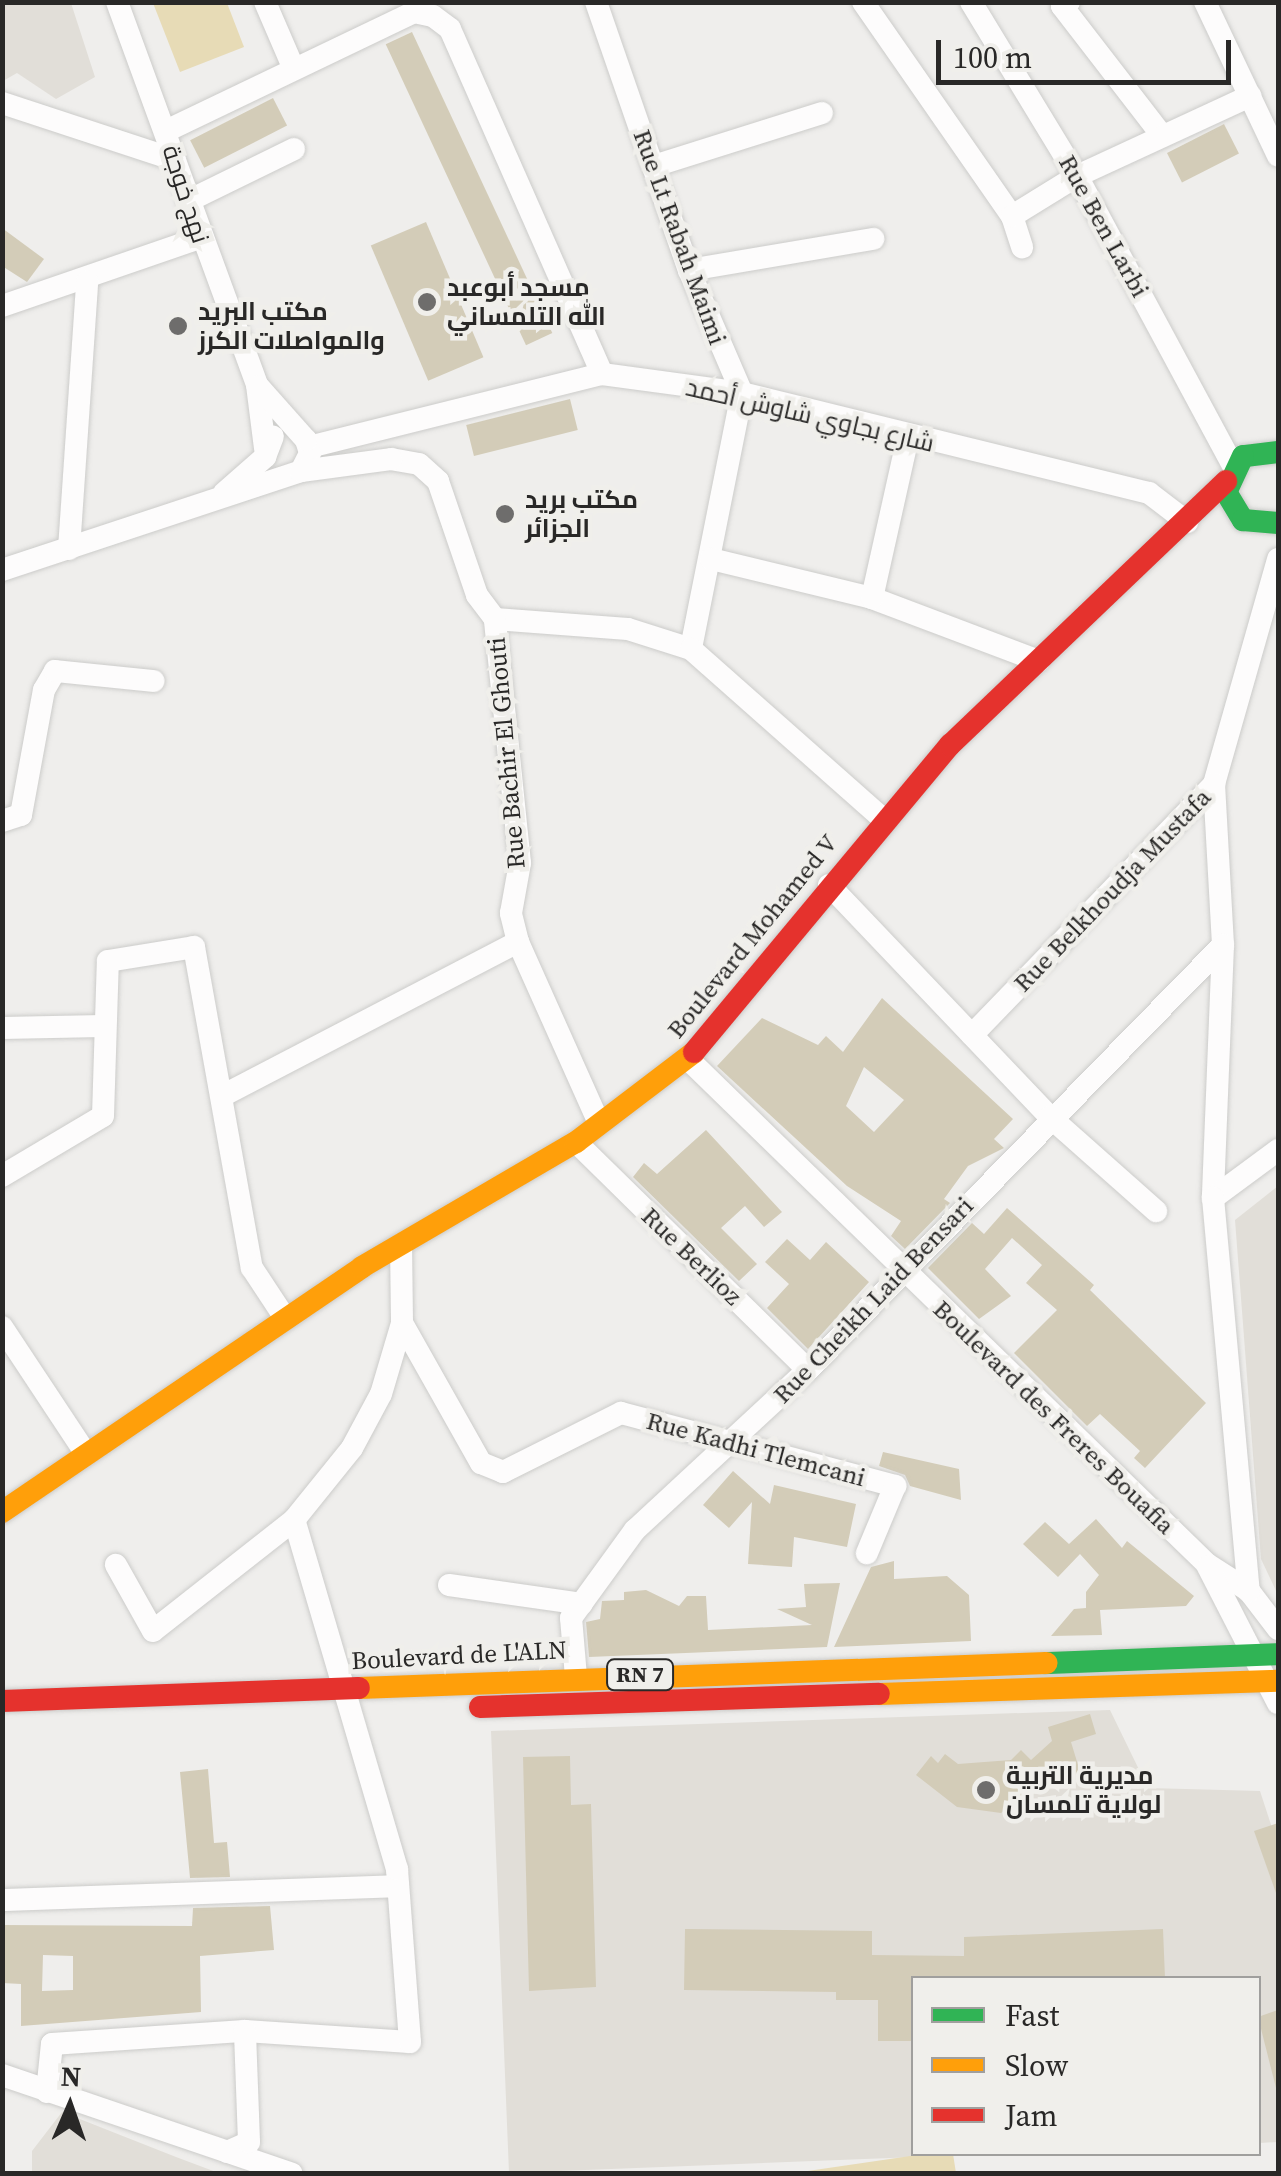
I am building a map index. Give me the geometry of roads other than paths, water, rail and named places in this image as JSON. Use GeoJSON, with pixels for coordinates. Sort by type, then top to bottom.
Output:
{"type":"FeatureCollection","features":[{"type":"Feature","properties":{"kind":"main road"},"geometry":{"type":"LineString","coordinates":[[1234,511],[1232,464],[1277,450]]}},
{"type":"Feature","properties":{"kind":"main road","name":"Boulevard Mohamed V"},"geometry":{"type":"LineString","coordinates":[[2,1512],[84,1451],[285,1318],[576,1142],[688,1059],[884,819],[1039,661],[1187,522],[1232,464]]}},
{"type":"Feature","properties":{"kind":"main road"},"geometry":{"type":"LineString","coordinates":[[1187,522],[1234,511],[1255,525],[1278,524]]}},
{"type":"Feature","properties":{"kind":"main road","name":"Boulevard de L'ALN"},"geometry":{"type":"LineString","coordinates":[[2,1701],[1278,1654]]}},
{"type":"Feature","properties":{"kind":"main road","name":"Boulevard de L'ALN"},"geometry":{"type":"LineString","coordinates":[[2,1724],[1271,1681]]}},
{"type":"Feature","properties":{"kind":"street","name":"نهج خوجة"},"geometry":{"type":"LineString","coordinates":[[116,2],[257,385],[265,452]]}},
{"type":"Feature","properties":{"kind":"street"},"geometry":{"type":"LineString","coordinates":[[264,2],[293,67]]}},
{"type":"Feature","properties":{"kind":"street","name":"Rue Lt Rabah Maimi"},"geometry":{"type":"LineString","coordinates":[[596,2],[689,270],[742,393]]}},
{"type":"Feature","properties":{"kind":"street"},"geometry":{"type":"LineString","coordinates":[[863,2],[1012,216],[1022,247]]}},
{"type":"Feature","properties":{"kind":"street","name":"Rue Ben Larbi"},"geometry":{"type":"LineString","coordinates":[[971,2],[1078,176],[1232,464]]}},
{"type":"Feature","properties":{"kind":"street"},"geometry":{"type":"LineString","coordinates":[[1069,2],[1062,6],[1161,134]]}},
{"type":"Feature","properties":{"kind":"street"},"geometry":{"type":"LineString","coordinates":[[1205,2],[1278,156]]}},
{"type":"Feature","properties":{"kind":"street"},"geometry":{"type":"LineString","coordinates":[[166,131],[414,12],[450,29],[602,374]]}},
{"type":"Feature","properties":{"kind":"street"},"geometry":{"type":"LineString","coordinates":[[1012,216],[1078,176],[1161,134],[1250,96]]}},
{"type":"Feature","properties":{"kind":"street"},"geometry":{"type":"LineString","coordinates":[[2,103],[175,160]]}},
{"type":"Feature","properties":{"kind":"street"},"geometry":{"type":"LineString","coordinates":[[654,166],[822,114]]}},
{"type":"Feature","properties":{"kind":"street"},"geometry":{"type":"LineString","coordinates":[[188,201],[294,149]]}},
{"type":"Feature","properties":{"kind":"street"},"geometry":{"type":"LineString","coordinates":[[2,306],[87,282],[200,238]]}},
{"type":"Feature","properties":{"kind":"street"},"geometry":{"type":"LineString","coordinates":[[689,270],[874,239]]}},
{"type":"Feature","properties":{"kind":"street"},"geometry":{"type":"LineString","coordinates":[[69,549],[87,282]]}},
{"type":"Feature","properties":{"kind":"street","name":"شارع بجاوي شاوش أحمد"},"geometry":{"type":"LineString","coordinates":[[265,452],[280,432],[305,441],[602,374],[742,393],[908,437],[1149,493],[1187,522]]}},
{"type":"Feature","properties":{"kind":"street","name":"نهج خوجة"},"geometry":{"type":"LineString","coordinates":[[257,385],[305,441]]}},
{"type":"Feature","properties":{"kind":"street"},"geometry":{"type":"LineString","coordinates":[[690,649],[742,393]]}},
{"type":"Feature","properties":{"kind":"street"},"geometry":{"type":"LineString","coordinates":[[872,598],[908,437]]}},
{"type":"Feature","properties":{"kind":"street"},"geometry":{"type":"LineString","coordinates":[[296,474],[305,441]]}},
{"type":"Feature","properties":{"kind":"street"},"geometry":{"type":"LineString","coordinates":[[214,502],[265,452],[277,474],[296,474]]}},
{"type":"Feature","properties":{"kind":"street","name":"Rue Bachir El Ghouti"},"geometry":{"type":"LineString","coordinates":[[296,474],[392,459],[419,464],[438,481],[477,595],[495,619],[520,864],[512,913],[518,942]]}},
{"type":"Feature","properties":{"kind":"street"},"geometry":{"type":"LineString","coordinates":[[2,570],[296,474]]}},
{"type":"Feature","properties":{"kind":"street"},"geometry":{"type":"LineString","coordinates":[[711,559],[872,598],[1039,661]]}},
{"type":"Feature","properties":{"kind":"street"},"geometry":{"type":"LineString","coordinates":[[1214,784],[1278,559]]}},
{"type":"Feature","properties":{"kind":"street"},"geometry":{"type":"LineString","coordinates":[[495,619],[628,629],[690,649],[884,819]]}},
{"type":"Feature","properties":{"kind":"street"},"geometry":{"type":"LineString","coordinates":[[2,821],[21,816],[44,690],[55,670],[153,681]]}},
{"type":"Feature","properties":{"kind":"street","name":"Rue Belkhoudja Mustafa"},"geometry":{"type":"LineString","coordinates":[[1214,784],[1223,946],[1213,1198],[1249,1591]]}},
{"type":"Feature","properties":{"kind":"street","name":"Rue Belkhoudja Mustafa"},"geometry":{"type":"LineString","coordinates":[[972,1036],[1214,784]]}},
{"type":"Feature","properties":{"kind":"street"},"geometry":{"type":"LineString","coordinates":[[829,885],[1050,1117],[1156,1211]]}},
{"type":"Feature","properties":{"kind":"street"},"geometry":{"type":"LineString","coordinates":[[222,1096],[518,942],[599,1122]]}},
{"type":"Feature","properties":{"kind":"street"},"geometry":{"type":"LineString","coordinates":[[2,1176],[103,1116],[108,961],[194,946],[252,1268],[285,1318]]}},
{"type":"Feature","properties":{"kind":"street","name":"Rue Cheikh Laid Bensari"},"geometry":{"type":"LineString","coordinates":[[576,1677],[572,1618],[635,1530],[808,1370],[1050,1117],[1223,946]]}},
{"type":"Feature","properties":{"kind":"street"},"geometry":{"type":"LineString","coordinates":[[2,1028],[103,1026]]}},
{"type":"Feature","properties":{"kind":"street","name":"Boulevard des Freres Bouafia"},"geometry":{"type":"LineString","coordinates":[[688,1059],[1207,1564]]}},
{"type":"Feature","properties":{"kind":"street","name":"Rue Berlioz"},"geometry":{"type":"LineString","coordinates":[[576,1142],[808,1370]]}},
{"type":"Feature","properties":{"kind":"street"},"geometry":{"type":"LineString","coordinates":[[1213,1198],[1278,1150]]}},
{"type":"Feature","properties":{"kind":"street"},"geometry":{"type":"LineString","coordinates":[[116,1565],[152,1631],[294,1520],[359,1434],[402,1324],[402,1245]]}},
{"type":"Feature","properties":{"kind":"street","name":"Rue Kadhi Tlemcani"},"geometry":{"type":"LineString","coordinates":[[402,1324],[480,1463],[503,1472],[621,1413],[895,1486],[867,1553]]}},
{"type":"Feature","properties":{"kind":"street"},"geometry":{"type":"LineString","coordinates":[[2,1326],[84,1451]]}},
{"type":"Feature","properties":{"kind":"street"},"geometry":{"type":"LineString","coordinates":[[47,2092],[52,2044],[245,2031],[410,2042],[398,1886],[294,1520]]}},
{"type":"Feature","properties":{"kind":"street"},"geometry":{"type":"LineString","coordinates":[[1207,1564],[1249,1591],[1278,1629]]}},
{"type":"Feature","properties":{"kind":"street"},"geometry":{"type":"LineString","coordinates":[[1207,1564],[1252,1655],[1271,1681],[1278,1703]]}},
{"type":"Feature","properties":{"kind":"street"},"geometry":{"type":"LineString","coordinates":[[449,1586],[582,1604]]}},
{"type":"Feature","properties":{"kind":"street"},"geometry":{"type":"LineString","coordinates":[[2,1900],[398,1886]]}},
{"type":"Feature","properties":{"kind":"street"},"geometry":{"type":"LineString","coordinates":[[227,2152],[249,2142],[245,2031]]}},
{"type":"Feature","properties":{"kind":"street"},"geometry":{"type":"LineString","coordinates":[[2,2076],[292,2174]]}},
{"type":"Feature","properties":{"kind":"place","name":"مسجد أبوعبد الله التلمساني"},"geometry":{"type":"Point","coordinates":[427,302]}},
{"type":"Feature","properties":{"kind":"place","name":"مكتب البريد والمواصلات الكرز"},"geometry":{"type":"Point","coordinates":[178,326]}},
{"type":"Feature","properties":{"kind":"place","name":"مكتب بريد الجزائر"},"geometry":{"type":"Point","coordinates":[505,514]}},
{"type":"Feature","properties":{"kind":"place","name":"مديرية التربية لولاية تلمسان"},"geometry":{"type":"Point","coordinates":[986,1790]}}]}
